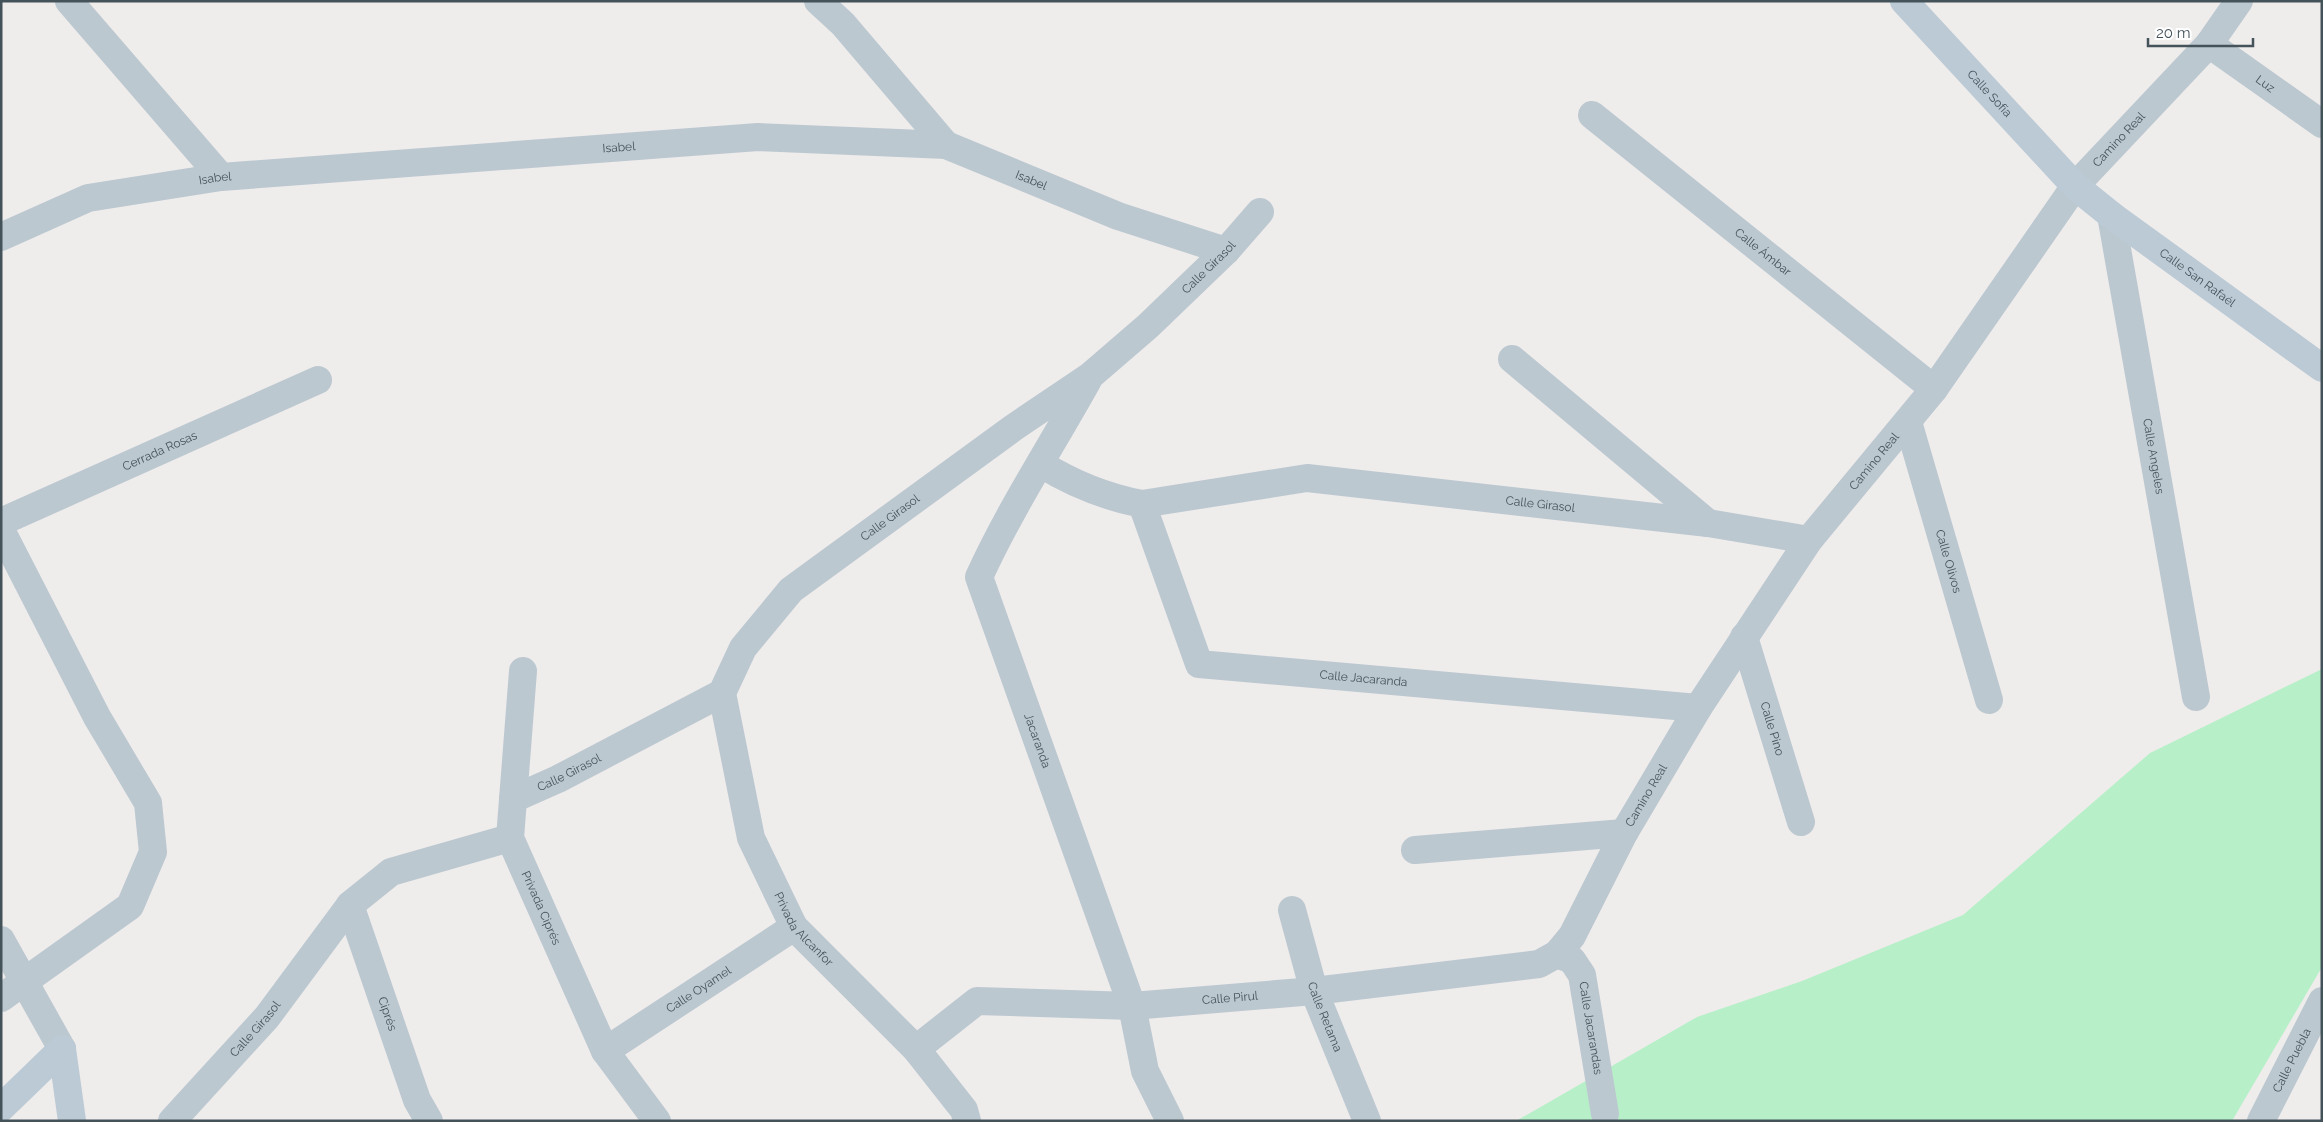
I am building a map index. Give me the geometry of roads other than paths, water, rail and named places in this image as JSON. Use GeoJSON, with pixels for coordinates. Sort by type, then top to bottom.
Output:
{"type":"FeatureCollection","features":[{"type":"Feature","properties":{"kind":"street"},"geometry":{"type":"LineString","coordinates":[[69,1],[221,177]]}},
{"type":"Feature","properties":{"kind":"street"},"geometry":{"type":"LineString","coordinates":[[818,1],[843,24],[946,145]]}},
{"type":"Feature","properties":{"kind":"street","name":"Calle Sofía"},"geometry":{"type":"LineString","coordinates":[[1904,1],[2075,186]]}},
{"type":"Feature","properties":{"kind":"street","name":"Camino Real"},"geometry":{"type":"LineString","coordinates":[[1557,954],[1572,936],[1624,832],[1698,708],[1809,540],[1934,389],[2075,186],[2209,44],[2239,1]]}},
{"type":"Feature","properties":{"kind":"street","name":"Luz"},"geometry":{"type":"LineString","coordinates":[[2209,44],[2322,124]]}},
{"type":"Feature","properties":{"kind":"street","name":"Calle Ámbar"},"geometry":{"type":"LineString","coordinates":[[1592,114],[1934,389]]}},
{"type":"Feature","properties":{"kind":"street","name":"Isabel"},"geometry":{"type":"LineString","coordinates":[[1,237],[88,198],[221,177],[758,137],[946,145],[1118,216],[1226,251]]}},
{"type":"Feature","properties":{"kind":"street","name":"Calle San Rafaél"},"geometry":{"type":"LineString","coordinates":[[2075,186],[2111,215],[2322,368]]}},
{"type":"Feature","properties":{"kind":"street","name":"Calle Girasol"},"geometry":{"type":"LineString","coordinates":[[513,799],[558,778],[722,693],[743,648],[791,590],[1013,428],[1090,376],[1148,326],[1226,251],[1260,212]]}},
{"type":"Feature","properties":{"kind":"street","name":"Calle Angeles"},"geometry":{"type":"LineString","coordinates":[[2111,215],[2196,697]]}},
{"type":"Feature","properties":{"kind":"street"},"geometry":{"type":"LineString","coordinates":[[1512,358],[1708,523]]}},
{"type":"Feature","properties":{"kind":"street","name":"Jacaranda"},"geometry":{"type":"LineString","coordinates":[[1090,376],[1041,464],[1000,531],[980,577],[1132,1006],[1145,1071],[1170,1121]]}},
{"type":"Feature","properties":{"kind":"street","name":"Cerrada Rosas"},"geometry":{"type":"LineString","coordinates":[[1,522],[318,380]]}},
{"type":"Feature","properties":{"kind":"street","name":"Calle Olivos"},"geometry":{"type":"LineString","coordinates":[[1908,422],[1989,700]]}},
{"type":"Feature","properties":{"kind":"street","name":"Calle Girasol"},"geometry":{"type":"LineString","coordinates":[[1041,464],[1086,488],[1117,500],[1142,504],[1307,478],[1708,523],[1809,540]]}},
{"type":"Feature","properties":{"kind":"street","name":"Calle Jacaranda"},"geometry":{"type":"LineString","coordinates":[[1142,504],[1199,664],[1698,708]]}},
{"type":"Feature","properties":{"kind":"street"},"geometry":{"type":"LineString","coordinates":[[1,530],[97,716],[148,803],[153,852],[130,906],[1,998]]}},
{"type":"Feature","properties":{"kind":"street","name":"Calle Pino"},"geometry":{"type":"LineString","coordinates":[[1744,637],[1801,822]]}},
{"type":"Feature","properties":{"kind":"street","name":"Privada Ciprés"},"geometry":{"type":"LineString","coordinates":[[523,672],[510,838],[606,1051],[657,1121]]}},
{"type":"Feature","properties":{"kind":"street","name":"Privada Alcanfor"},"geometry":{"type":"LineString","coordinates":[[722,693],[751,838],[794,927],[916,1048],[964,1110],[967,1121]]}},
{"type":"Feature","properties":{"kind":"street"},"geometry":{"type":"LineString","coordinates":[[1415,850],[1624,832]]}},
{"type":"Feature","properties":{"kind":"street","name":"Calle Girasol"},"geometry":{"type":"LineString","coordinates":[[172,1121],[198,1109],[350,905],[391,872],[510,838]]}},
{"type":"Feature","properties":{"kind":"street","name":"Ciprés"},"geometry":{"type":"LineString","coordinates":[[350,905],[417,1100],[429,1121]]}},
{"type":"Feature","properties":{"kind":"street","name":"Calle Retama"},"geometry":{"type":"LineString","coordinates":[[1292,910],[1314,991],[1367,1121]]}},
{"type":"Feature","properties":{"kind":"street","name":"Calle Oyamel"},"geometry":{"type":"LineString","coordinates":[[606,1051],[794,927]]}},
{"type":"Feature","properties":{"kind":"street"},"geometry":{"type":"LineString","coordinates":[[1,940],[62,1049],[72,1121]]}},
{"type":"Feature","properties":{"kind":"street","name":"Calle Pirul"},"geometry":{"type":"LineString","coordinates":[[916,1048],[977,1001],[1132,1006],[1314,991],[1539,964],[1557,954]]}},
{"type":"Feature","properties":{"kind":"street","name":"Calle Jacarandas"},"geometry":{"type":"LineString","coordinates":[[1557,954],[1572,960],[1582,975],[1605,1114]]}},
{"type":"Feature","properties":{"kind":"street","name":"Calle Puebla"},"geometry":{"type":"LineString","coordinates":[[2261,1121],[2322,1001]]}},
{"type":"Feature","properties":{"kind":"street"},"geometry":{"type":"LineString","coordinates":[[1,1108],[62,1049]]}}]}
